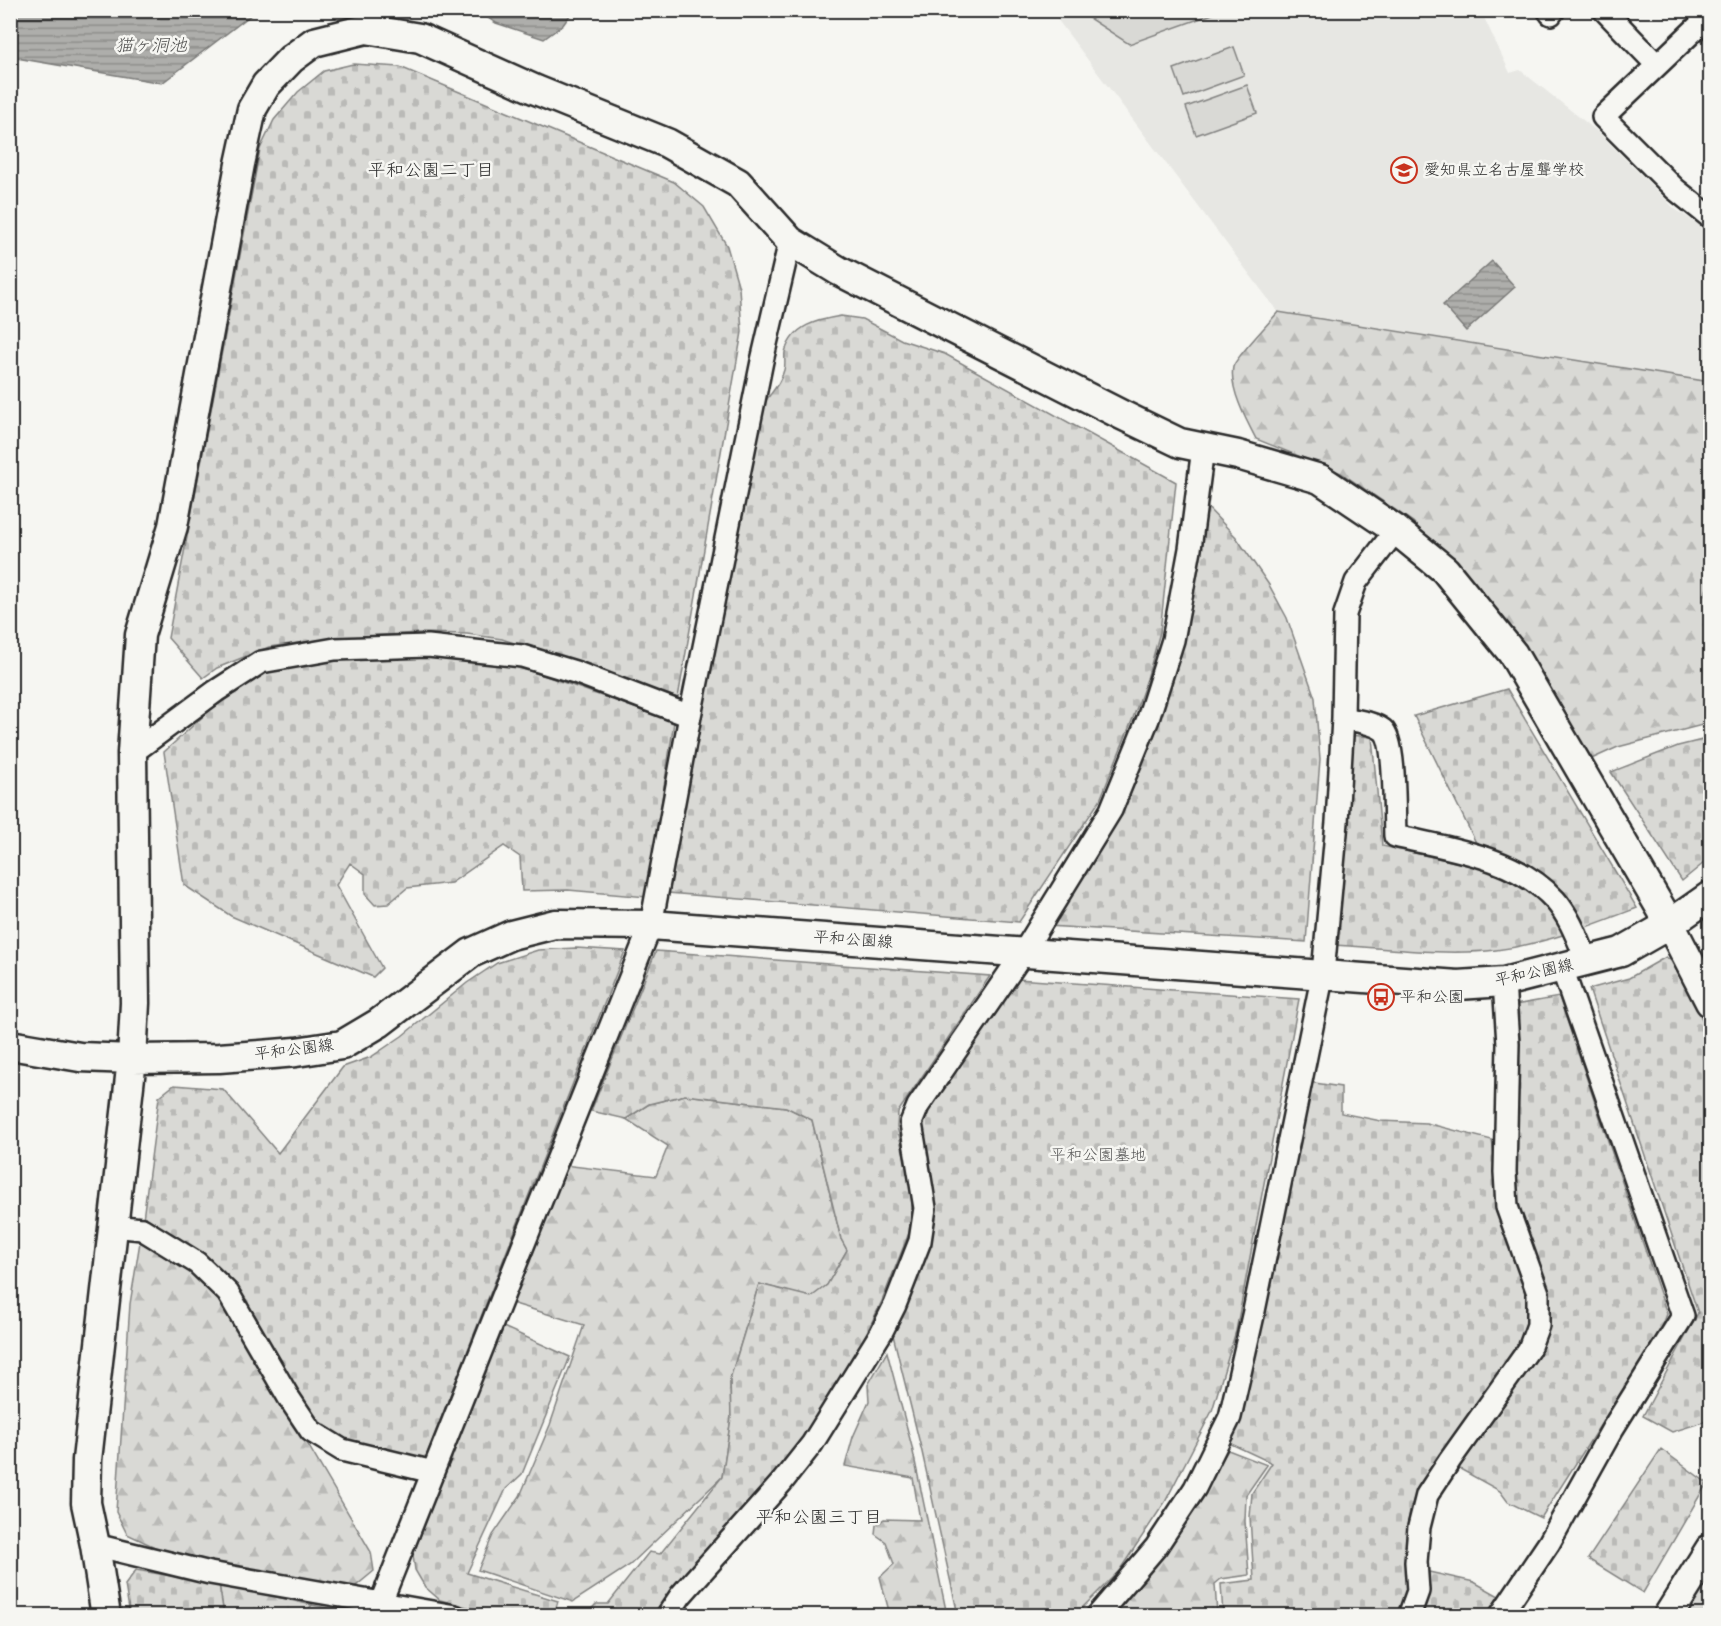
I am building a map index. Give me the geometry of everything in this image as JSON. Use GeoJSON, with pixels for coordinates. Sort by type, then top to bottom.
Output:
{"type":"FeatureCollection","features":[{"type":"Feature","properties":{"kind":"street"},"geometry":{"type":"LineString","coordinates":[[1548,10],[1551,14],[1554,10]]}},
{"type":"Feature","properties":{"kind":"street"},"geometry":{"type":"LineString","coordinates":[[1604,10],[1657,65]]}},
{"type":"Feature","properties":{"kind":"street"},"geometry":{"type":"LineString","coordinates":[[1710,15],[1603,117],[1675,189],[1710,217]]}},
{"type":"Feature","properties":{"kind":"street"},"geometry":{"type":"LineString","coordinates":[[106,1616],[86,1503],[87,1460],[132,1059],[135,1004],[132,753],[140,635],[173,526],[245,135],[252,109],[266,85],[291,59],[314,42],[366,29],[420,38],[536,90],[667,143],[738,183],[790,241],[839,271],[1122,416],[1180,443],[1238,455],[1320,479],[1396,530],[1445,570],[1513,654],[1670,924],[1710,1002]]}},
{"type":"Feature","properties":{"kind":"street"},"geometry":{"type":"LineString","coordinates":[[381,1602],[651,925],[690,716],[762,361],[790,241]]}},
{"type":"Feature","properties":{"kind":"street"},"geometry":{"type":"LineString","coordinates":[[668,1616],[681,1595],[782,1482],[812,1444],[896,1305],[920,1241],[925,1208],[911,1123],[918,1106],[1023,953],[1111,810],[1148,719],[1173,640],[1190,549],[1203,448]]}},
{"type":"Feature","properties":{"kind":"street"},"geometry":{"type":"LineString","coordinates":[[1097,1616],[1156,1547],[1195,1488],[1230,1417],[1323,973],[1337,822],[1343,718],[1345,614],[1356,582],[1396,530]]}},
{"type":"Feature","properties":{"kind":"street"},"geometry":{"type":"LineString","coordinates":[[132,753],[216,691],[261,662],[335,649],[428,646],[522,656],[575,672],[690,716]]}},
{"type":"Feature","properties":{"kind":"street"},"geometry":{"type":"LineString","coordinates":[[1343,718],[1376,726],[1385,732],[1392,750],[1395,836],[1471,854],[1508,866],[1536,882],[1556,902],[1572,927],[1575,964],[1683,1316],[1613,1428],[1549,1543],[1500,1616]]}},
{"type":"Feature","properties":{"kind":"street","name":"平和公園線"},"geometry":{"type":"LineString","coordinates":[[10,1045],[80,1057],[132,1059],[230,1057],[296,1052],[342,1045],[379,1023],[471,952],[511,935],[555,924],[651,925],[1323,973],[1458,985],[1504,982],[1621,952],[1670,924],[1710,896]]}},
{"type":"Feature","properties":{"kind":"street"},"geometry":{"type":"LineString","coordinates":[[1409,1616],[1418,1591],[1416,1562],[1419,1527],[1427,1495],[1449,1460],[1529,1349],[1538,1324],[1538,1293],[1507,1207],[1505,1172],[1508,1044],[1504,982]]}},
{"type":"Feature","properties":{"kind":"street"},"geometry":{"type":"LineString","coordinates":[[113,1226],[142,1229],[197,1263],[228,1293],[289,1398],[311,1431],[342,1450],[433,1472]]}},
{"type":"Feature","properties":{"kind":"street"},"geometry":{"type":"LineString","coordinates":[[95,1545],[210,1573],[455,1616]]}},
{"type":"Feature","properties":{"kind":"street"},"geometry":{"type":"LineString","coordinates":[[1668,1616],[1710,1549]]}},
{"type":"Feature","properties":{"kind":"shaded area","name":"愛知県立名古屋聾学校"},"geometry":{"type":"Polygon","coordinates":[[[1051,11],[1481,11],[1510,73],[1520,70],[1598,132],[1675,209],[1710,232],[1710,382],[1278,312],[1051,11]]]}},
{"type":"Feature","properties":{"kind":"green space"},"geometry":{"type":"Polygon","coordinates":[[[1078,11],[1221,11],[1129,44],[1078,11]]]}},
{"type":"Feature","properties":{"kind":"green space"},"geometry":{"type":"Polygon","coordinates":[[[1234,47],[1244,75],[1184,97],[1174,69],[1234,47]]]}},
{"type":"Feature","properties":{"kind":"green space"},"geometry":{"type":"Polygon","coordinates":[[[353,64],[400,67],[674,182],[704,207],[727,246],[739,288],[742,332],[678,698],[502,639],[467,634],[419,633],[334,638],[269,647],[217,668],[203,678],[168,638],[260,149],[274,120],[298,92],[324,71],[353,64]]]}},
{"type":"Feature","properties":{"kind":"green space"},"geometry":{"type":"Polygon","coordinates":[[[1247,85],[1257,113],[1196,135],[1186,107],[1247,85]]]}},
{"type":"Feature","properties":{"kind":"green space"},"geometry":{"type":"Polygon","coordinates":[[[1278,312],[1710,382],[1710,723],[1618,747],[1587,761],[1455,568],[1413,522],[1341,473],[1256,439],[1236,394],[1232,375],[1233,367],[1246,348],[1278,312]]]}},
{"type":"Feature","properties":{"kind":"green space"},"geometry":{"type":"Polygon","coordinates":[[[841,316],[862,319],[902,340],[945,354],[1176,482],[1160,632],[1147,679],[1100,800],[1019,922],[668,893],[755,419],[781,377],[785,368],[785,352],[794,336],[807,325],[841,316]]]}},
{"type":"Feature","properties":{"kind":"green space"},"geometry":{"type":"Polygon","coordinates":[[[1204,504],[1236,537],[1269,585],[1287,618],[1315,698],[1320,759],[1306,942],[1048,926],[1112,821],[1204,504]]]}},
{"type":"Feature","properties":{"kind":"green space"},"geometry":{"type":"Polygon","coordinates":[[[439,657],[509,665],[674,722],[647,897],[568,890],[522,891],[520,857],[504,846],[451,883],[407,888],[388,904],[375,905],[365,894],[365,874],[350,863],[336,885],[382,968],[373,977],[231,916],[184,885],[164,752],[210,710],[263,674],[299,665],[355,659],[439,657]]]}},
{"type":"Feature","properties":{"kind":"green space"},"geometry":{"type":"Polygon","coordinates":[[[1507,689],[1637,908],[1550,939],[1496,950],[1436,952],[1334,945],[1349,735],[1372,737],[1382,846],[1478,867],[1478,847],[1414,716],[1507,689]]]}},
{"type":"Feature","properties":{"kind":"green space"},"geometry":{"type":"Polygon","coordinates":[[[1710,738],[1710,858],[1682,881],[1611,772],[1678,746],[1710,738]]]}},
{"type":"Feature","properties":{"kind":"green space"},"geometry":{"type":"Polygon","coordinates":[[[1710,945],[1710,983],[1695,956],[1710,945]]]}},
{"type":"Feature","properties":{"kind":"green space"},"geometry":{"type":"Polygon","coordinates":[[[576,948],[625,951],[423,1464],[338,1441],[315,1421],[227,1280],[203,1253],[143,1219],[159,1097],[174,1085],[223,1089],[278,1153],[343,1067],[371,1057],[402,1036],[467,983],[497,963],[538,950],[576,948]]]}},
{"type":"Feature","properties":{"kind":"green space"},"geometry":{"type":"Polygon","coordinates":[[[656,951],[990,976],[898,1112],[897,1127],[907,1167],[912,1203],[909,1233],[882,1301],[855,1357],[816,1421],[663,1615],[585,1616],[596,1604],[608,1604],[649,1552],[660,1554],[722,1477],[731,1418],[730,1379],[759,1284],[811,1297],[827,1285],[847,1250],[841,1239],[812,1120],[786,1107],[685,1095],[649,1104],[626,1119],[591,1111],[656,951]]]}},
{"type":"Feature","properties":{"kind":"green space"},"geometry":{"type":"Polygon","coordinates":[[[1666,957],[1674,963],[1710,1035],[1710,1420],[1672,1432],[1643,1416],[1698,1313],[1589,989],[1629,978],[1666,957]]]}},
{"type":"Feature","properties":{"kind":"green space","name":"平和公園墓地"},"geometry":{"type":"Polygon","coordinates":[[[1017,979],[1299,999],[1236,1331],[1212,1411],[1165,1502],[1119,1571],[1075,1615],[958,1615],[922,1452],[892,1331],[931,1212],[931,1178],[921,1133],[924,1110],[1017,979]]]}},
{"type":"Feature","properties":{"kind":"green space"},"geometry":{"type":"Polygon","coordinates":[[[1559,997],[1667,1314],[1661,1330],[1541,1518],[1508,1502],[1500,1491],[1451,1464],[1540,1337],[1507,1182],[1515,1005],[1559,997]]]}},
{"type":"Feature","properties":{"kind":"green space"},"geometry":{"type":"Polygon","coordinates":[[[1308,1082],[1341,1087],[1341,1113],[1381,1121],[1426,1123],[1492,1140],[1499,1194],[1527,1278],[1529,1325],[1521,1348],[1417,1490],[1410,1510],[1406,1537],[1408,1590],[1400,1615],[1223,1615],[1221,1584],[1254,1580],[1250,1517],[1252,1493],[1272,1463],[1227,1442],[1308,1082]]]}},
{"type":"Feature","properties":{"kind":"green space"},"geometry":{"type":"Polygon","coordinates":[[[685,1095],[786,1107],[812,1120],[841,1239],[847,1250],[827,1285],[811,1298],[759,1284],[730,1379],[731,1418],[722,1477],[630,1565],[573,1602],[478,1570],[493,1535],[520,1496],[550,1425],[584,1325],[508,1302],[564,1165],[656,1176],[668,1146],[626,1119],[649,1104],[685,1095]]]}},
{"type":"Feature","properties":{"kind":"green space"},"geometry":{"type":"Polygon","coordinates":[[[140,1242],[193,1271],[223,1300],[371,1552],[374,1571],[351,1590],[210,1573],[127,1534],[116,1512],[130,1304],[140,1242]]]}},
{"type":"Feature","properties":{"kind":"green space"},"geometry":{"type":"Polygon","coordinates":[[[501,1326],[570,1357],[522,1474],[506,1489],[467,1573],[558,1601],[554,1615],[498,1615],[440,1600],[425,1587],[415,1570],[413,1555],[501,1326]]]}},
{"type":"Feature","properties":{"kind":"green space"},"geometry":{"type":"Polygon","coordinates":[[[887,1352],[912,1447],[947,1615],[890,1615],[880,1577],[894,1564],[886,1542],[875,1534],[876,1525],[884,1519],[920,1520],[913,1478],[845,1466],[853,1437],[869,1401],[868,1385],[887,1352]]]}},
{"type":"Feature","properties":{"kind":"green space"},"geometry":{"type":"Polygon","coordinates":[[[1661,1449],[1707,1483],[1643,1593],[1588,1559],[1661,1449]]]}},
{"type":"Feature","properties":{"kind":"green space"},"geometry":{"type":"Polygon","coordinates":[[[1228,1450],[1267,1465],[1246,1495],[1245,1521],[1249,1575],[1221,1579],[1215,1584],[1217,1615],[1105,1616],[1198,1499],[1228,1450]]]}},
{"type":"Feature","properties":{"kind":"green space"},"geometry":{"type":"Polygon","coordinates":[[[1710,1562],[1710,1615],[1676,1615],[1710,1562]]]}},
{"type":"Feature","properties":{"kind":"green space"},"geometry":{"type":"Polygon","coordinates":[[[136,1570],[219,1584],[224,1615],[130,1615],[125,1585],[136,1570]]]}},
{"type":"Feature","properties":{"kind":"green space"},"geometry":{"type":"Polygon","coordinates":[[[1429,1572],[1474,1582],[1499,1596],[1486,1615],[1422,1616],[1418,1613],[1429,1572]]]}},
{"type":"Feature","properties":{"kind":"green space"},"geometry":{"type":"Polygon","coordinates":[[[219,1584],[312,1605],[304,1615],[224,1615],[219,1584]]]}},
{"type":"Feature","properties":{"kind":"green space"},"geometry":{"type":"Polygon","coordinates":[[[312,1605],[362,1615],[304,1615],[312,1605]]]}},
{"type":"Feature","properties":{"kind":"water","name":"猫ヶ洞池"},"geometry":{"type":"Polygon","coordinates":[[[10,11],[256,11],[162,83],[11,57],[10,11]]]}},
{"type":"Feature","properties":{"kind":"water"},"geometry":{"type":"Polygon","coordinates":[[[477,11],[573,11],[563,25],[544,39],[496,23],[477,11]]]}},
{"type":"Feature","properties":{"kind":"water"},"geometry":{"type":"Polygon","coordinates":[[[1492,261],[1515,287],[1466,331],[1443,305],[1492,261]]]}},
{"type":"Feature","properties":{"kind":"place","name":"愛知県立名古屋聾学校"},"geometry":{"type":"Point","coordinates":[1404,170]}},
{"type":"Feature","properties":{"kind":"place","name":"平和公園"},"geometry":{"type":"Point","coordinates":[1381,997]}},
{"type":"Feature","properties":{"kind":"district","name":"平和公園二丁目"},"geometry":{"type":"Point","coordinates":[431,171]}},
{"type":"Feature","properties":{"kind":"district","name":"平和公園三丁目"},"geometry":{"type":"Point","coordinates":[819,1518]}}]}
